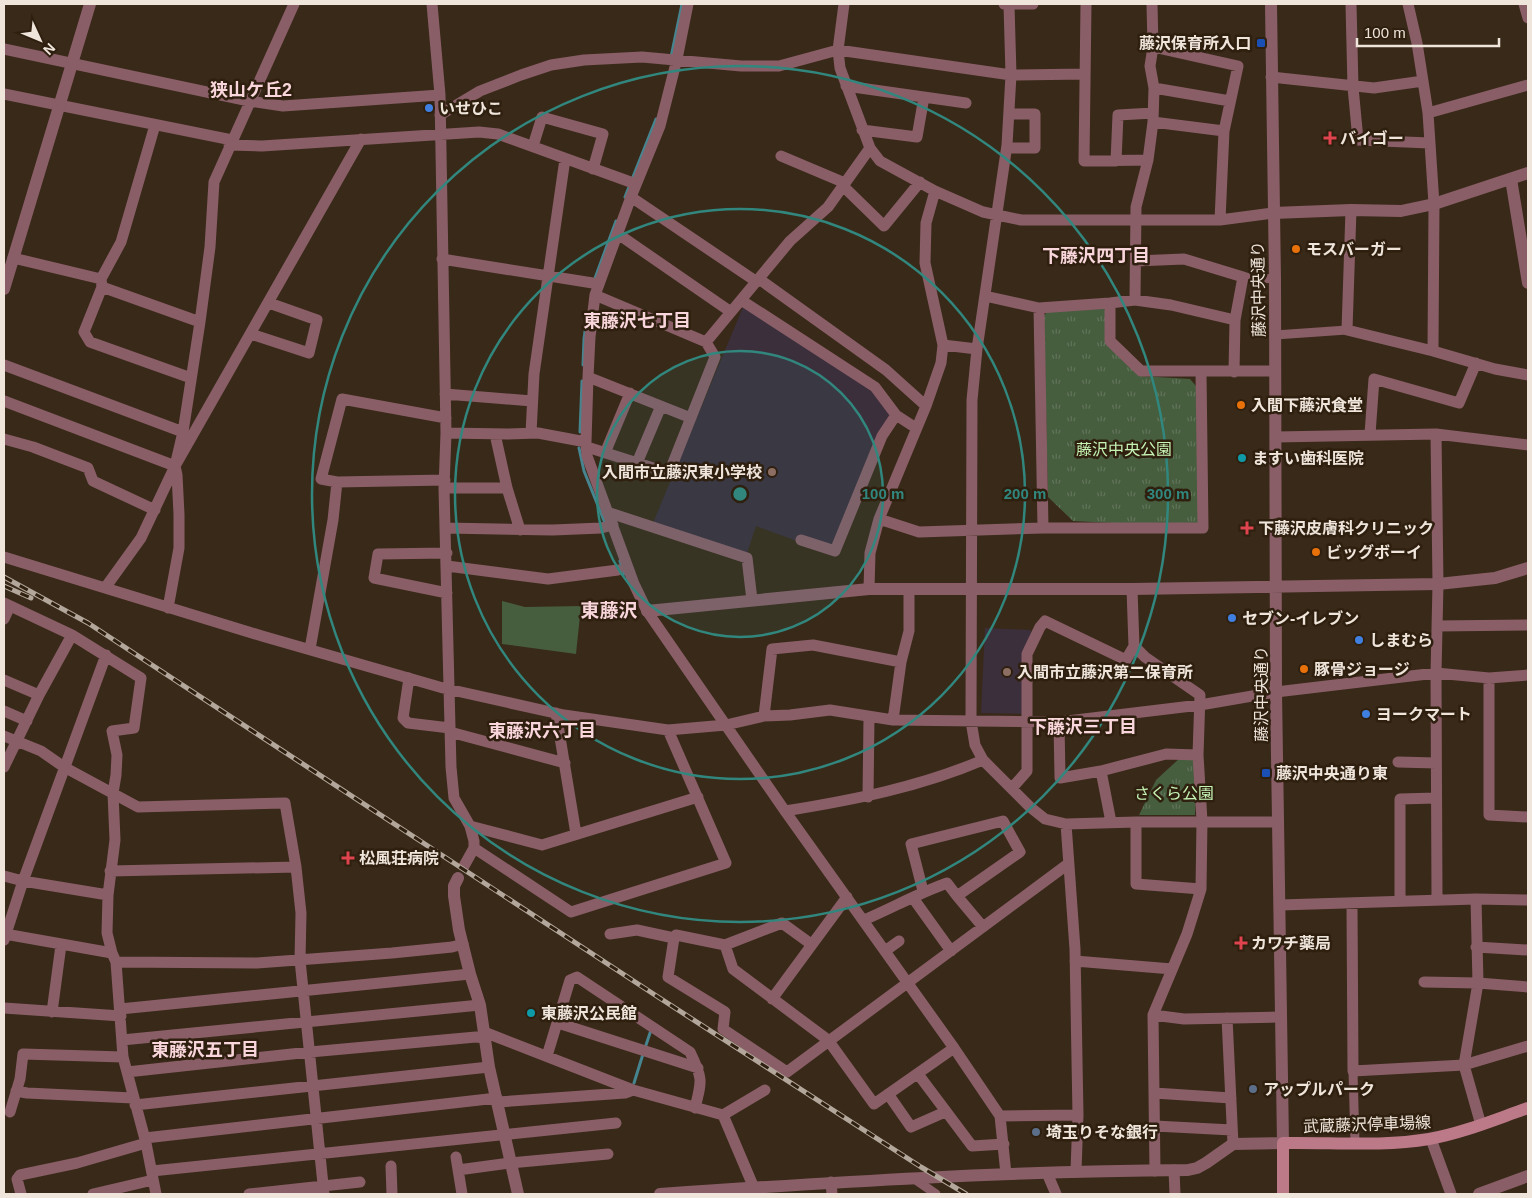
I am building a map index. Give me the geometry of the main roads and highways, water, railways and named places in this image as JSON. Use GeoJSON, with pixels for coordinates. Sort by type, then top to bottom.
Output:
{"type":"FeatureCollection","features":[{"type":"Feature","properties":{"kind":"main road","name":"武蔵藤沢停車場線"},"geometry":{"type":"LineString","coordinates":[[1282,1194],[1283,1143],[1399,1142],[1431,1139],[1481,1125],[1528,1108]]}},
{"type":"Feature","properties":{"kind":"waterway"},"geometry":{"type":"LineString","coordinates":[[671,57],[682,4]]}},
{"type":"Feature","properties":{"kind":"waterway"},"geometry":{"type":"LineString","coordinates":[[625,197],[656,119]]}},
{"type":"Feature","properties":{"kind":"waterway"},"geometry":{"type":"LineString","coordinates":[[594,281],[616,221]]}},
{"type":"Feature","properties":{"kind":"waterway"},"geometry":{"type":"LineString","coordinates":[[583,365],[587,317]]}},
{"type":"Feature","properties":{"kind":"waterway"},"geometry":{"type":"LineString","coordinates":[[580,432],[582,381]]}},
{"type":"Feature","properties":{"kind":"waterway"},"geometry":{"type":"LineString","coordinates":[[579,448],[584,471],[605,523]]}},
{"type":"Feature","properties":{"kind":"waterway"},"geometry":{"type":"LineString","coordinates":[[620,561],[624,574]]}},
{"type":"Feature","properties":{"kind":"waterway"},"geometry":{"type":"LineString","coordinates":[[645,1048],[651,1030]]}},
{"type":"Feature","properties":{"kind":"waterway"},"geometry":{"type":"LineString","coordinates":[[634,1083],[643,1054]]}},
{"type":"Feature","properties":{"kind":"railway"},"geometry":{"type":"LineString","coordinates":[[4,577],[88,623],[655,995],[921,1167],[966,1194]]}},
{"type":"Feature","properties":{"kind":"railway"},"geometry":{"type":"LineString","coordinates":[[4,586],[31,598]]}},
{"type":"Feature","properties":{"kind":"place","name":"藤沢保育所入口"},"geometry":{"type":"Point","coordinates":[1261,43]}},
{"type":"Feature","properties":{"kind":"place","name":"いせひこ"},"geometry":{"type":"Point","coordinates":[429,108]}},
{"type":"Feature","properties":{"kind":"place","name":"バイゴー"},"geometry":{"type":"Point","coordinates":[1330,138]}},
{"type":"Feature","properties":{"kind":"place","name":"モスバーガー"},"geometry":{"type":"Point","coordinates":[1296,249]}},
{"type":"Feature","properties":{"kind":"place","name":"入間下藤沢食堂"},"geometry":{"type":"Point","coordinates":[1241,405]}},
{"type":"Feature","properties":{"kind":"place","name":"ますい歯科医院"},"geometry":{"type":"Point","coordinates":[1242,458]}},
{"type":"Feature","properties":{"kind":"place","name":"入間市立藤沢東小学校"},"geometry":{"type":"Point","coordinates":[772,472]}},
{"type":"Feature","properties":{"kind":"place","name":"下藤沢皮膚科クリニック"},"geometry":{"type":"Point","coordinates":[1247,528]}},
{"type":"Feature","properties":{"kind":"place","name":"ビッグボーイ"},"geometry":{"type":"Point","coordinates":[1316,552]}},
{"type":"Feature","properties":{"kind":"place","name":"セブン-イレブン"},"geometry":{"type":"Point","coordinates":[1232,618]}},
{"type":"Feature","properties":{"kind":"place","name":"しまむら"},"geometry":{"type":"Point","coordinates":[1359,640]}},
{"type":"Feature","properties":{"kind":"place","name":"豚骨ジョージ"},"geometry":{"type":"Point","coordinates":[1304,669]}},
{"type":"Feature","properties":{"kind":"place","name":"入間市立藤沢第二保育所"},"geometry":{"type":"Point","coordinates":[1007,672]}},
{"type":"Feature","properties":{"kind":"place","name":"ヨークマート"},"geometry":{"type":"Point","coordinates":[1366,714]}},
{"type":"Feature","properties":{"kind":"place","name":"藤沢中央通り東"},"geometry":{"type":"Point","coordinates":[1266,773]}},
{"type":"Feature","properties":{"kind":"place","name":"松風荘病院"},"geometry":{"type":"Point","coordinates":[348,858]}},
{"type":"Feature","properties":{"kind":"place","name":"カワチ薬局"},"geometry":{"type":"Point","coordinates":[1241,943]}},
{"type":"Feature","properties":{"kind":"place","name":"東藤沢公民館"},"geometry":{"type":"Point","coordinates":[531,1013]}},
{"type":"Feature","properties":{"kind":"place","name":"アップルパーク"},"geometry":{"type":"Point","coordinates":[1253,1089]}},
{"type":"Feature","properties":{"kind":"place","name":"埼玉りそな銀行"},"geometry":{"type":"Point","coordinates":[1036,1132]}},
{"type":"Feature","properties":{"kind":"district","name":"狭山ケ丘2"},"geometry":{"type":"Point","coordinates":[251,90]}},
{"type":"Feature","properties":{"kind":"district","name":"下藤沢四丁目"},"geometry":{"type":"Point","coordinates":[1096,256]}},
{"type":"Feature","properties":{"kind":"district","name":"東藤沢七丁目"},"geometry":{"type":"Point","coordinates":[637,321]}},
{"type":"Feature","properties":{"kind":"district","name":"東藤沢"},"geometry":{"type":"Point","coordinates":[609,610]}},
{"type":"Feature","properties":{"kind":"district","name":"下藤沢三丁目"},"geometry":{"type":"Point","coordinates":[1083,727]}},
{"type":"Feature","properties":{"kind":"district","name":"東藤沢六丁目"},"geometry":{"type":"Point","coordinates":[542,731]}},
{"type":"Feature","properties":{"kind":"district","name":"東藤沢五丁目"},"geometry":{"type":"Point","coordinates":[205,1050]}},
{"type":"Feature","properties":{"kind":"park label","name":"藤沢中央公園"},"geometry":{"type":"Point","coordinates":[1124,449]}},
{"type":"Feature","properties":{"kind":"park label","name":"さくら公園"},"geometry":{"type":"Point","coordinates":[1174,793]}}]}
